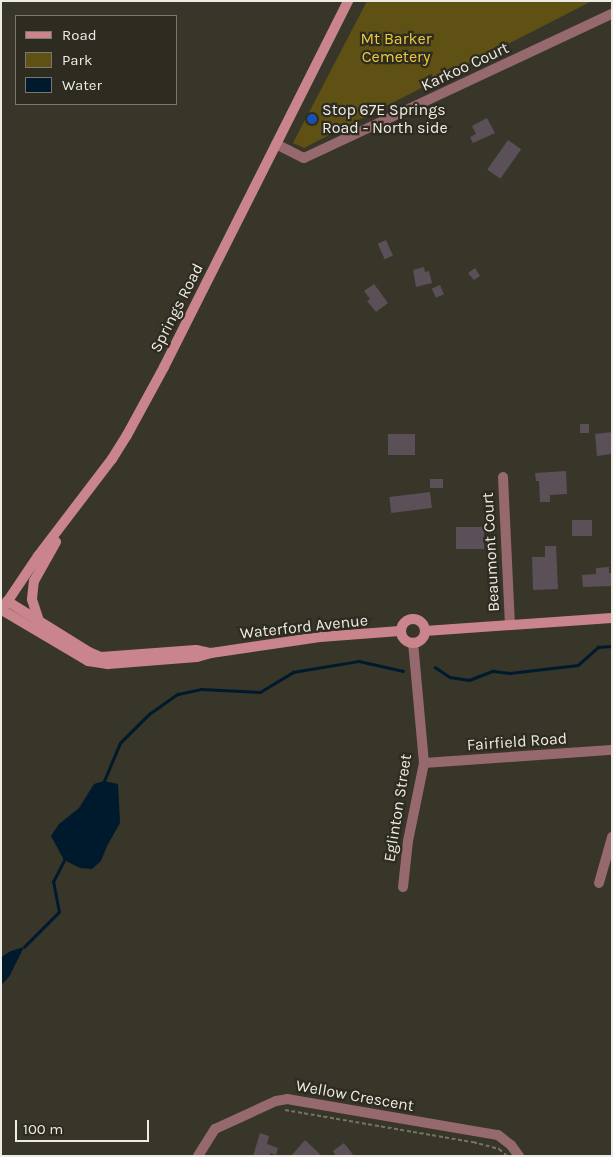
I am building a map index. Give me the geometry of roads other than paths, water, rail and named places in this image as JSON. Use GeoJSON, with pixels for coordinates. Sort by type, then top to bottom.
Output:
{"type":"FeatureCollection","features":[{"type":"Feature","properties":{"kind":"street","name":"Springs Road"},"geometry":{"type":"LineString","coordinates":[[3,607],[112,459],[126,437],[164,367],[348,1]]}},
{"type":"Feature","properties":{"kind":"street","name":"Karkoo Court"},"geometry":{"type":"LineString","coordinates":[[276,144],[304,158],[612,14]]}},
{"type":"Feature","properties":{"kind":"street"},"geometry":{"type":"LineString","coordinates":[[39,621],[32,599],[34,581],[57,541],[121,454],[126,437]]}},
{"type":"Feature","properties":{"kind":"street","name":"Beaumont Court"},"geometry":{"type":"LineString","coordinates":[[503,477],[510,625]]}},
{"type":"Feature","properties":{"kind":"street","name":"Waterford Avenue"},"geometry":{"type":"LineString","coordinates":[[3,607],[39,621],[89,652],[101,657],[196,650],[210,653]]}},
{"type":"Feature","properties":{"kind":"street","name":"Waterford Avenue"},"geometry":{"type":"LineString","coordinates":[[3,607],[88,661],[98,664],[124,664],[197,657],[210,653],[320,637],[400,631]]}},
{"type":"Feature","properties":{"kind":"street"},"geometry":{"type":"LineString","coordinates":[[413,618],[422,622],[426,631],[422,640],[414,644],[404,640],[400,631],[404,622],[413,618]]}},
{"type":"Feature","properties":{"kind":"street"},"geometry":{"type":"LineString","coordinates":[[426,631],[612,618]]}},
{"type":"Feature","properties":{"kind":"street","name":"Eglinton Street"},"geometry":{"type":"LineString","coordinates":[[403,887],[406,849],[424,763],[414,644]]}},
{"type":"Feature","properties":{"kind":"street","name":"Fairfield Road"},"geometry":{"type":"LineString","coordinates":[[424,763],[612,750]]}},
{"type":"Feature","properties":{"kind":"street"},"geometry":{"type":"LineString","coordinates":[[599,883],[612,837]]}},
{"type":"Feature","properties":{"kind":"street","name":"Wellow Crescent"},"geometry":{"type":"LineString","coordinates":[[198,1156],[215,1129],[276,1101],[287,1099],[498,1136],[511,1144],[519,1156]]}},
{"type":"Feature","properties":{"kind":"water"},"geometry":{"type":"Polygon","coordinates":[[[104,781],[118,784],[120,823],[101,861],[92,869],[80,868],[64,860],[51,836],[59,824],[79,808],[94,784],[104,781]]]}},
{"type":"Feature","properties":{"kind":"water"},"geometry":{"type":"Polygon","coordinates":[[[24,947],[9,977],[1,985],[1,957],[11,951],[24,947]]]}},
{"type":"Feature","properties":{"kind":"waterway"},"geometry":{"type":"LineString","coordinates":[[435,667],[450,677],[469,680],[493,671],[510,673],[578,665],[598,647],[612,646]]}},
{"type":"Feature","properties":{"kind":"waterway"},"geometry":{"type":"LineString","coordinates":[[104,781],[120,743],[149,714],[178,694],[201,689],[260,692],[293,672],[359,661],[403,671]]}},
{"type":"Feature","properties":{"kind":"waterway"},"geometry":{"type":"LineString","coordinates":[[24,947],[59,912],[53,882],[64,860]]}},
{"type":"Feature","properties":{"kind":"place","name":"Stop 67E Springs Road - North side"},"geometry":{"type":"Point","coordinates":[312,119]}},
{"type":"Feature","properties":{"kind":"park label","name":"Mt Barker Cemetery"},"geometry":{"type":"Point","coordinates":[396,48]}}]}
